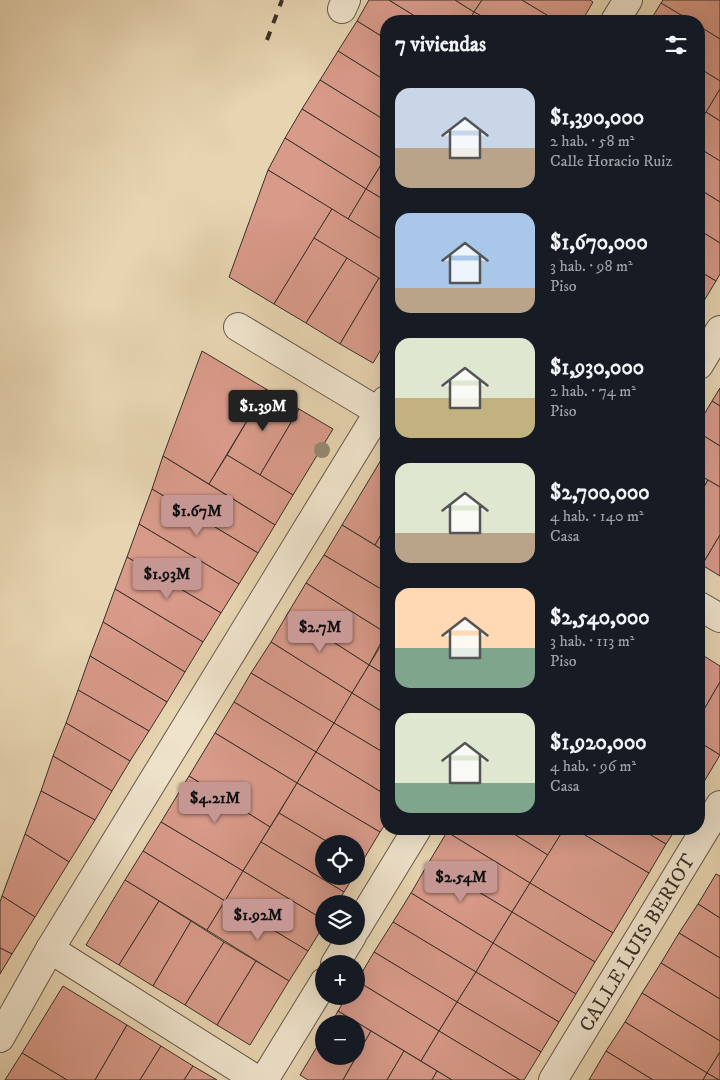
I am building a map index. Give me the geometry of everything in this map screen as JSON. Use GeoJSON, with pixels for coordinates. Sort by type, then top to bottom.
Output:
{"type":"FeatureCollection","features":[{"type":"Feature","properties":{"kind":"street"},"geometry":{"type":"LineString","coordinates":[[619,15],[628,0]]}},
{"type":"Feature","properties":{"kind":"street"},"geometry":{"type":"LineString","coordinates":[[238,328],[380,407]]}},
{"type":"Feature","properties":{"kind":"street"},"geometry":{"type":"LineString","coordinates":[[705,355],[720,330]]}},
{"type":"Feature","properties":{"kind":"street"},"geometry":{"type":"LineString","coordinates":[[0,1038],[50,949],[380,415]]}},
{"type":"Feature","properties":{"kind":"street"},"geometry":{"type":"LineString","coordinates":[[705,609],[720,618]]}},
{"type":"Feature","properties":{"kind":"street","name":"CALLE LUIS BERIOT"},"geometry":{"type":"LineString","coordinates":[[705,830],[720,805]]}},
{"type":"Feature","properties":{"kind":"street"},"geometry":{"type":"LineString","coordinates":[[365,914],[413,835]]}},
{"type":"Feature","properties":{"kind":"street","name":"CALLE LUIS BERIOT"},"geometry":{"type":"LineString","coordinates":[[553,1080],[702,835]]}},
{"type":"Feature","properties":{"kind":"street"},"geometry":{"type":"LineString","coordinates":[[50,949],[257,1080]]}},
{"type":"Feature","properties":{"kind":"street"},"geometry":{"type":"LineString","coordinates":[[264,1080],[315,997]]}},
{"type":"Feature","properties":{"kind":"building"},"geometry":{"type":"Polygon","coordinates":[[[369,0],[389,0],[413,15],[380,15],[380,35],[357,21],[369,0]]]}},
{"type":"Feature","properties":{"kind":"building"},"geometry":{"type":"Polygon","coordinates":[[[389,0],[455,0],[474,12],[472,15],[413,15],[389,0]]]}},
{"type":"Feature","properties":{"kind":"building"},"geometry":{"type":"Polygon","coordinates":[[[455,0],[482,0],[474,12],[455,0]]]}},
{"type":"Feature","properties":{"kind":"building"},"geometry":{"type":"Polygon","coordinates":[[[482,0],[522,0],[547,15],[479,15],[474,12],[482,0]]]}},
{"type":"Feature","properties":{"kind":"building"},"geometry":{"type":"Polygon","coordinates":[[[522,0],[590,0],[593,2],[585,15],[547,15],[522,0]]]}},
{"type":"Feature","properties":{"kind":"building"},"geometry":{"type":"Polygon","coordinates":[[[663,0],[720,0],[720,39],[705,30],[705,15],[681,15],[661,3],[663,0]]]}},
{"type":"Feature","properties":{"kind":"building"},"geometry":{"type":"Polygon","coordinates":[[[661,3],[681,15],[654,15],[661,3]]]}},
{"type":"Feature","properties":{"kind":"building"},"geometry":{"type":"Polygon","coordinates":[[[357,21],[380,35],[380,77],[338,51],[357,21]]]}},
{"type":"Feature","properties":{"kind":"building"},"geometry":{"type":"Polygon","coordinates":[[[705,30],[720,39],[720,81],[705,72],[705,30]]]}},
{"type":"Feature","properties":{"kind":"building"},"geometry":{"type":"Polygon","coordinates":[[[338,51],[380,77],[380,117],[320,80],[338,51]]]}},
{"type":"Feature","properties":{"kind":"building"},"geometry":{"type":"Polygon","coordinates":[[[705,72],[720,81],[720,89],[705,114],[705,72]]]}},
{"type":"Feature","properties":{"kind":"building"},"geometry":{"type":"Polygon","coordinates":[[[320,80],[380,117],[380,158],[302,109],[320,80]]]}},
{"type":"Feature","properties":{"kind":"building"},"geometry":{"type":"Polygon","coordinates":[[[720,89],[720,121],[706,112],[720,89]]]}},
{"type":"Feature","properties":{"kind":"building"},"geometry":{"type":"Polygon","coordinates":[[[302,109],[380,158],[380,166],[366,189],[285,138],[302,109]]]}},
{"type":"Feature","properties":{"kind":"building"},"geometry":{"type":"Polygon","coordinates":[[[706,112],[720,121],[720,161],[705,152],[706,112]]]}},
{"type":"Feature","properties":{"kind":"building"},"geometry":{"type":"Polygon","coordinates":[[[285,138],[366,189],[348,219],[268,170],[285,138]]]}},
{"type":"Feature","properties":{"kind":"building"},"geometry":{"type":"Polygon","coordinates":[[[705,152],[720,161],[720,202],[705,193],[705,152]]]}},
{"type":"Feature","properties":{"kind":"building"},"geometry":{"type":"Polygon","coordinates":[[[380,167],[380,197],[366,189],[380,167]]]}},
{"type":"Feature","properties":{"kind":"building"},"geometry":{"type":"Polygon","coordinates":[[[268,170],[332,209],[274,304],[229,277],[268,170]]]}},
{"type":"Feature","properties":{"kind":"building"},"geometry":{"type":"Polygon","coordinates":[[[366,189],[380,197],[380,238],[348,219],[366,189]]]}},
{"type":"Feature","properties":{"kind":"building"},"geometry":{"type":"Polygon","coordinates":[[[705,193],[720,202],[720,243],[705,234],[705,193]]]}},
{"type":"Feature","properties":{"kind":"building"},"geometry":{"type":"Polygon","coordinates":[[[332,209],[380,238],[380,279],[314,238],[332,209]]]}},
{"type":"Feature","properties":{"kind":"building"},"geometry":{"type":"Polygon","coordinates":[[[705,234],[720,243],[720,274],[716,281],[705,275],[705,234]]]}},
{"type":"Feature","properties":{"kind":"building"},"geometry":{"type":"Polygon","coordinates":[[[314,238],[347,258],[306,323],[274,304],[314,238]]]}},
{"type":"Feature","properties":{"kind":"building"},"geometry":{"type":"Polygon","coordinates":[[[347,258],[379,278],[340,344],[306,323],[347,258]]]}},
{"type":"Feature","properties":{"kind":"building"},"geometry":{"type":"Polygon","coordinates":[[[705,275],[716,281],[705,299],[705,275]]]}},
{"type":"Feature","properties":{"kind":"building"},"geometry":{"type":"Polygon","coordinates":[[[379,278],[380,351],[373,363],[340,344],[379,278]]]}},
{"type":"Feature","properties":{"kind":"building"},"geometry":{"type":"Polygon","coordinates":[[[202,351],[266,389],[209,484],[163,456],[202,351]]]}},
{"type":"Feature","properties":{"kind":"building"},"geometry":{"type":"Polygon","coordinates":[[[720,388],[720,406],[712,401],[720,388]]]}},
{"type":"Feature","properties":{"kind":"building"},"geometry":{"type":"Polygon","coordinates":[[[266,389],[299,409],[260,475],[227,455],[266,389]]]}},
{"type":"Feature","properties":{"kind":"building"},"geometry":{"type":"Polygon","coordinates":[[[712,401],[720,406],[720,446],[705,437],[705,413],[712,401]]]}},
{"type":"Feature","properties":{"kind":"building"},"geometry":{"type":"Polygon","coordinates":[[[299,409],[333,429],[293,495],[260,475],[299,409]]]}},
{"type":"Feature","properties":{"kind":"building"},"geometry":{"type":"Polygon","coordinates":[[[705,437],[720,446],[720,487],[705,478],[705,437]]]}},
{"type":"Feature","properties":{"kind":"building"},"geometry":{"type":"Polygon","coordinates":[[[227,455],[293,495],[275,525],[209,484],[227,455]]]}},
{"type":"Feature","properties":{"kind":"building"},"geometry":{"type":"Polygon","coordinates":[[[163,456],[275,525],[258,553],[152,489],[163,456]]]}},
{"type":"Feature","properties":{"kind":"building"},"geometry":{"type":"Polygon","coordinates":[[[380,462],[380,536],[375,545],[342,525],[380,462]]]}},
{"type":"Feature","properties":{"kind":"building"},"geometry":{"type":"Polygon","coordinates":[[[708,480],[720,487],[720,535],[705,560],[705,485],[708,480]]]}},
{"type":"Feature","properties":{"kind":"building"},"geometry":{"type":"Polygon","coordinates":[[[152,489],[258,553],[239,584],[139,524],[152,489]]]}},
{"type":"Feature","properties":{"kind":"building"},"geometry":{"type":"Polygon","coordinates":[[[139,524],[239,584],[221,613],[127,557],[139,524]]]}},
{"type":"Feature","properties":{"kind":"building"},"geometry":{"type":"Polygon","coordinates":[[[342,525],[380,548],[380,588],[324,555],[342,525]]]}},
{"type":"Feature","properties":{"kind":"building"},"geometry":{"type":"Polygon","coordinates":[[[720,535],[720,576],[705,567],[705,560],[720,535]]]}},
{"type":"Feature","properties":{"kind":"building"},"geometry":{"type":"Polygon","coordinates":[[[380,536],[380,548],[375,545],[380,536]]]}},
{"type":"Feature","properties":{"kind":"building"},"geometry":{"type":"Polygon","coordinates":[[[324,555],[380,588],[380,629],[306,583],[324,555]]]}},
{"type":"Feature","properties":{"kind":"building"},"geometry":{"type":"Polygon","coordinates":[[[127,557],[221,613],[203,642],[115,589],[127,557]]]}},
{"type":"Feature","properties":{"kind":"building"},"geometry":{"type":"Polygon","coordinates":[[[306,583],[380,629],[380,644],[369,665],[288,613],[306,583]]]}},
{"type":"Feature","properties":{"kind":"building"},"geometry":{"type":"Polygon","coordinates":[[[115,589],[203,642],[185,672],[103,622],[115,589]]]}},
{"type":"Feature","properties":{"kind":"building"},"geometry":{"type":"Polygon","coordinates":[[[288,613],[369,665],[352,693],[271,642],[288,613]]]}},
{"type":"Feature","properties":{"kind":"building"},"geometry":{"type":"Polygon","coordinates":[[[103,622],[185,672],[167,702],[90,656],[103,622]]]}},
{"type":"Feature","properties":{"kind":"building"},"geometry":{"type":"Polygon","coordinates":[[[271,642],[352,693],[334,723],[251,673],[271,642]]]}},
{"type":"Feature","properties":{"kind":"building"},"geometry":{"type":"Polygon","coordinates":[[[380,647],[380,671],[369,665],[380,647]]]}},
{"type":"Feature","properties":{"kind":"building"},"geometry":{"type":"Polygon","coordinates":[[[90,656],[167,702],[149,731],[78,690],[90,656]]]}},
{"type":"Feature","properties":{"kind":"building"},"geometry":{"type":"Polygon","coordinates":[[[705,657],[720,666],[720,682],[705,708],[705,657]]]}},
{"type":"Feature","properties":{"kind":"building"},"geometry":{"type":"Polygon","coordinates":[[[369,665],[380,671],[380,710],[352,693],[369,665]]]}},
{"type":"Feature","properties":{"kind":"building"},"geometry":{"type":"Polygon","coordinates":[[[251,673],[334,723],[316,752],[234,702],[251,673]]]}},
{"type":"Feature","properties":{"kind":"building"},"geometry":{"type":"Polygon","coordinates":[[[720,682],[720,755],[705,746],[705,708],[720,682]]]}},
{"type":"Feature","properties":{"kind":"building"},"geometry":{"type":"Polygon","coordinates":[[[78,690],[149,731],[130,761],[66,723],[78,690]]]}},
{"type":"Feature","properties":{"kind":"building"},"geometry":{"type":"Polygon","coordinates":[[[352,693],[380,710],[380,750],[334,723],[352,693]]]}},
{"type":"Feature","properties":{"kind":"building"},"geometry":{"type":"Polygon","coordinates":[[[234,702],[316,752],[297,783],[215,733],[234,702]]]}},
{"type":"Feature","properties":{"kind":"building"},"geometry":{"type":"Polygon","coordinates":[[[66,723],[130,761],[112,791],[53,756],[66,723]]]}},
{"type":"Feature","properties":{"kind":"building"},"geometry":{"type":"Polygon","coordinates":[[[334,723],[380,750],[380,791],[316,752],[334,723]]]}},
{"type":"Feature","properties":{"kind":"building"},"geometry":{"type":"Polygon","coordinates":[[[215,733],[297,783],[270,827],[189,776],[215,733]]]}},
{"type":"Feature","properties":{"kind":"building"},"geometry":{"type":"Polygon","coordinates":[[[705,746],[720,755],[705,780],[705,746]]]}},
{"type":"Feature","properties":{"kind":"building"},"geometry":{"type":"Polygon","coordinates":[[[316,752],[380,791],[380,832],[297,783],[316,752]]]}},
{"type":"Feature","properties":{"kind":"building"},"geometry":{"type":"Polygon","coordinates":[[[53,756],[112,791],[95,820],[41,791],[53,756]]]}},
{"type":"Feature","properties":{"kind":"building"},"geometry":{"type":"Polygon","coordinates":[[[189,776],[270,827],[243,871],[161,822],[189,776]]]}},
{"type":"Feature","properties":{"kind":"building"},"geometry":{"type":"Polygon","coordinates":[[[297,783],[380,832],[365,857],[365,835],[316,835],[279,813],[297,783]]]}},
{"type":"Feature","properties":{"kind":"building"},"geometry":{"type":"Polygon","coordinates":[[[41,791],[95,820],[69,862],[25,834],[41,791]]]}},
{"type":"Feature","properties":{"kind":"building"},"geometry":{"type":"Polygon","coordinates":[[[279,813],[316,835],[315,875],[261,842],[279,813]]]}},
{"type":"Feature","properties":{"kind":"building"},"geometry":{"type":"Polygon","coordinates":[[[161,822],[243,871],[225,901],[143,851],[161,822]]]}},
{"type":"Feature","properties":{"kind":"building"},"geometry":{"type":"Polygon","coordinates":[[[25,834],[69,862],[35,917],[2,896],[25,834]]]}},
{"type":"Feature","properties":{"kind":"building"},"geometry":{"type":"Polygon","coordinates":[[[445,835],[452,835],[530,883],[512,912],[429,862],[445,835]]]}},
{"type":"Feature","properties":{"kind":"building"},"geometry":{"type":"Polygon","coordinates":[[[452,835],[516,835],[548,855],[530,883],[452,835]]]}},
{"type":"Feature","properties":{"kind":"building"},"geometry":{"type":"Polygon","coordinates":[[[516,835],[560,835],[548,855],[516,835]]]}},
{"type":"Feature","properties":{"kind":"building"},"geometry":{"type":"Polygon","coordinates":[[[560,835],[585,835],[649,873],[613,933],[530,883],[560,835]]]}},
{"type":"Feature","properties":{"kind":"building"},"geometry":{"type":"Polygon","coordinates":[[[585,835],[651,835],[666,844],[649,873],[585,835]]]}},
{"type":"Feature","properties":{"kind":"building"},"geometry":{"type":"Polygon","coordinates":[[[651,835],[672,835],[666,844],[651,835]]]}},
{"type":"Feature","properties":{"kind":"building"},"geometry":{"type":"Polygon","coordinates":[[[261,842],[315,875],[315,885],[332,885],[344,892],[342,895],[315,895],[315,915],[243,871],[261,842]]]}},
{"type":"Feature","properties":{"kind":"building"},"geometry":{"type":"Polygon","coordinates":[[[143,851],[225,901],[207,930],[125,880],[143,851]]]}},
{"type":"Feature","properties":{"kind":"building"},"geometry":{"type":"Polygon","coordinates":[[[429,862],[512,912],[493,943],[411,893],[429,862]]]}},
{"type":"Feature","properties":{"kind":"building"},"geometry":{"type":"Polygon","coordinates":[[[243,871],[315,915],[315,940],[308,951],[225,901],[243,871]]]}},
{"type":"Feature","properties":{"kind":"building"},"geometry":{"type":"Polygon","coordinates":[[[716,874],[720,876],[720,918],[698,904],[716,874]]]}},
{"type":"Feature","properties":{"kind":"building"},"geometry":{"type":"Polygon","coordinates":[[[125,880],[159,901],[119,965],[86,945],[125,880]]]}},
{"type":"Feature","properties":{"kind":"building"},"geometry":{"type":"Polygon","coordinates":[[[530,883],[613,933],[595,962],[512,912],[530,883]]]}},
{"type":"Feature","properties":{"kind":"building"},"geometry":{"type":"Polygon","coordinates":[[[332,885],[348,885],[344,892],[332,885]]]}},
{"type":"Feature","properties":{"kind":"building"},"geometry":{"type":"Polygon","coordinates":[[[411,893],[493,943],[476,972],[393,922],[411,893]]]}},
{"type":"Feature","properties":{"kind":"building"},"geometry":{"type":"Polygon","coordinates":[[[2,896],[35,917],[12,954],[0,948],[0,902],[2,896]]]}},
{"type":"Feature","properties":{"kind":"building"},"geometry":{"type":"Polygon","coordinates":[[[159,901],[191,921],[153,986],[119,965],[159,901]]]}},
{"type":"Feature","properties":{"kind":"building"},"geometry":{"type":"Polygon","coordinates":[[[225,901],[308,951],[289,981],[207,930],[225,901]]]}},
{"type":"Feature","properties":{"kind":"building"},"geometry":{"type":"Polygon","coordinates":[[[698,904],[720,918],[720,958],[679,933],[698,904]]]}},
{"type":"Feature","properties":{"kind":"building"},"geometry":{"type":"Polygon","coordinates":[[[512,912],[595,962],[576,994],[493,943],[512,912]]]}},
{"type":"Feature","properties":{"kind":"building"},"geometry":{"type":"Polygon","coordinates":[[[191,921],[224,942],[185,1005],[153,986],[191,921]]]}},
{"type":"Feature","properties":{"kind":"building"},"geometry":{"type":"Polygon","coordinates":[[[393,922],[476,972],[457,1002],[374,952],[393,922]]]}},
{"type":"Feature","properties":{"kind":"building"},"geometry":{"type":"Polygon","coordinates":[[[679,933],[720,958],[720,999],[661,963],[679,933]]]}},
{"type":"Feature","properties":{"kind":"building"},"geometry":{"type":"Polygon","coordinates":[[[224,942],[256,961],[217,1025],[185,1005],[224,942]]]}},
{"type":"Feature","properties":{"kind":"building"},"geometry":{"type":"Polygon","coordinates":[[[493,943],[576,994],[559,1022],[476,972],[493,943]]]}},
{"type":"Feature","properties":{"kind":"building"},"geometry":{"type":"Polygon","coordinates":[[[0,948],[12,954],[0,974],[0,948]]]}},
{"type":"Feature","properties":{"kind":"building"},"geometry":{"type":"Polygon","coordinates":[[[374,952],[457,1002],[439,1031],[365,986],[365,967],[374,952]]]}},
{"type":"Feature","properties":{"kind":"building"},"geometry":{"type":"Polygon","coordinates":[[[256,961],[289,981],[250,1045],[217,1025],[256,961]]]}},
{"type":"Feature","properties":{"kind":"building"},"geometry":{"type":"Polygon","coordinates":[[[661,963],[720,999],[720,1041],[642,993],[661,963]]]}},
{"type":"Feature","properties":{"kind":"building"},"geometry":{"type":"Polygon","coordinates":[[[476,972],[559,1022],[541,1052],[457,1002],[476,972]]]}},
{"type":"Feature","properties":{"kind":"building"},"geometry":{"type":"Polygon","coordinates":[[[63,986],[127,1025],[95,1080],[67,1080],[22,1053],[63,986]]]}},
{"type":"Feature","properties":{"kind":"building"},"geometry":{"type":"Polygon","coordinates":[[[365,986],[439,1031],[421,1061],[365,1027],[365,1015],[345,1015],[338,1011],[342,1005],[365,1005],[365,986]]]}},
{"type":"Feature","properties":{"kind":"building"},"geometry":{"type":"Polygon","coordinates":[[[642,993],[720,1041],[720,1052],[707,1073],[625,1022],[642,993]]]}},
{"type":"Feature","properties":{"kind":"building"},"geometry":{"type":"Polygon","coordinates":[[[457,1002],[541,1052],[524,1080],[520,1080],[439,1031],[457,1002]]]}},
{"type":"Feature","properties":{"kind":"building"},"geometry":{"type":"Polygon","coordinates":[[[338,1011],[345,1015],[336,1015],[338,1011]]]}},
{"type":"Feature","properties":{"kind":"building"},"geometry":{"type":"Polygon","coordinates":[[[625,1022],[707,1073],[703,1080],[653,1080],[606,1051],[625,1022]]]}},
{"type":"Feature","properties":{"kind":"building"},"geometry":{"type":"Polygon","coordinates":[[[127,1025],[161,1046],[140,1080],[95,1080],[127,1025]]]}},
{"type":"Feature","properties":{"kind":"building"},"geometry":{"type":"Polygon","coordinates":[[[365,1027],[371,1031],[365,1042],[365,1027]]]}},
{"type":"Feature","properties":{"kind":"building"},"geometry":{"type":"Polygon","coordinates":[[[371,1031],[404,1051],[387,1080],[343,1080],[352,1065],[365,1065],[365,1042],[371,1031]]]}},
{"type":"Feature","properties":{"kind":"building"},"geometry":{"type":"Polygon","coordinates":[[[439,1031],[520,1080],[452,1080],[421,1061],[439,1031]]]}},
{"type":"Feature","properties":{"kind":"building"},"geometry":{"type":"Polygon","coordinates":[[[161,1046],[193,1066],[184,1080],[140,1080],[161,1046]]]}},
{"type":"Feature","properties":{"kind":"building"},"geometry":{"type":"Polygon","coordinates":[[[315,1050],[315,1065],[352,1065],[343,1080],[308,1080],[300,1075],[315,1050]]]}},
{"type":"Feature","properties":{"kind":"building"},"geometry":{"type":"Polygon","coordinates":[[[404,1051],[437,1071],[432,1080],[387,1080],[404,1051]]]}},
{"type":"Feature","properties":{"kind":"building"},"geometry":{"type":"Polygon","coordinates":[[[606,1051],[653,1080],[589,1080],[606,1051]]]}},
{"type":"Feature","properties":{"kind":"building"},"geometry":{"type":"Polygon","coordinates":[[[720,1052],[720,1080],[719,1080],[707,1073],[720,1052]]]}},
{"type":"Feature","properties":{"kind":"building"},"geometry":{"type":"Polygon","coordinates":[[[22,1053],[67,1080],[5,1080],[22,1053]]]}},
{"type":"Feature","properties":{"kind":"building"},"geometry":{"type":"Polygon","coordinates":[[[193,1066],[217,1080],[184,1080],[193,1066]]]}},
{"type":"Feature","properties":{"kind":"building"},"geometry":{"type":"Polygon","coordinates":[[[437,1071],[452,1080],[432,1080],[437,1071]]]}},
{"type":"Feature","properties":{"kind":"building"},"geometry":{"type":"Polygon","coordinates":[[[707,1073],[719,1080],[703,1080],[707,1073]]]}},
{"type":"Feature","properties":{"kind":"railway"},"geometry":{"type":"LineString","coordinates":[[267,40],[282,0]]}}]}
